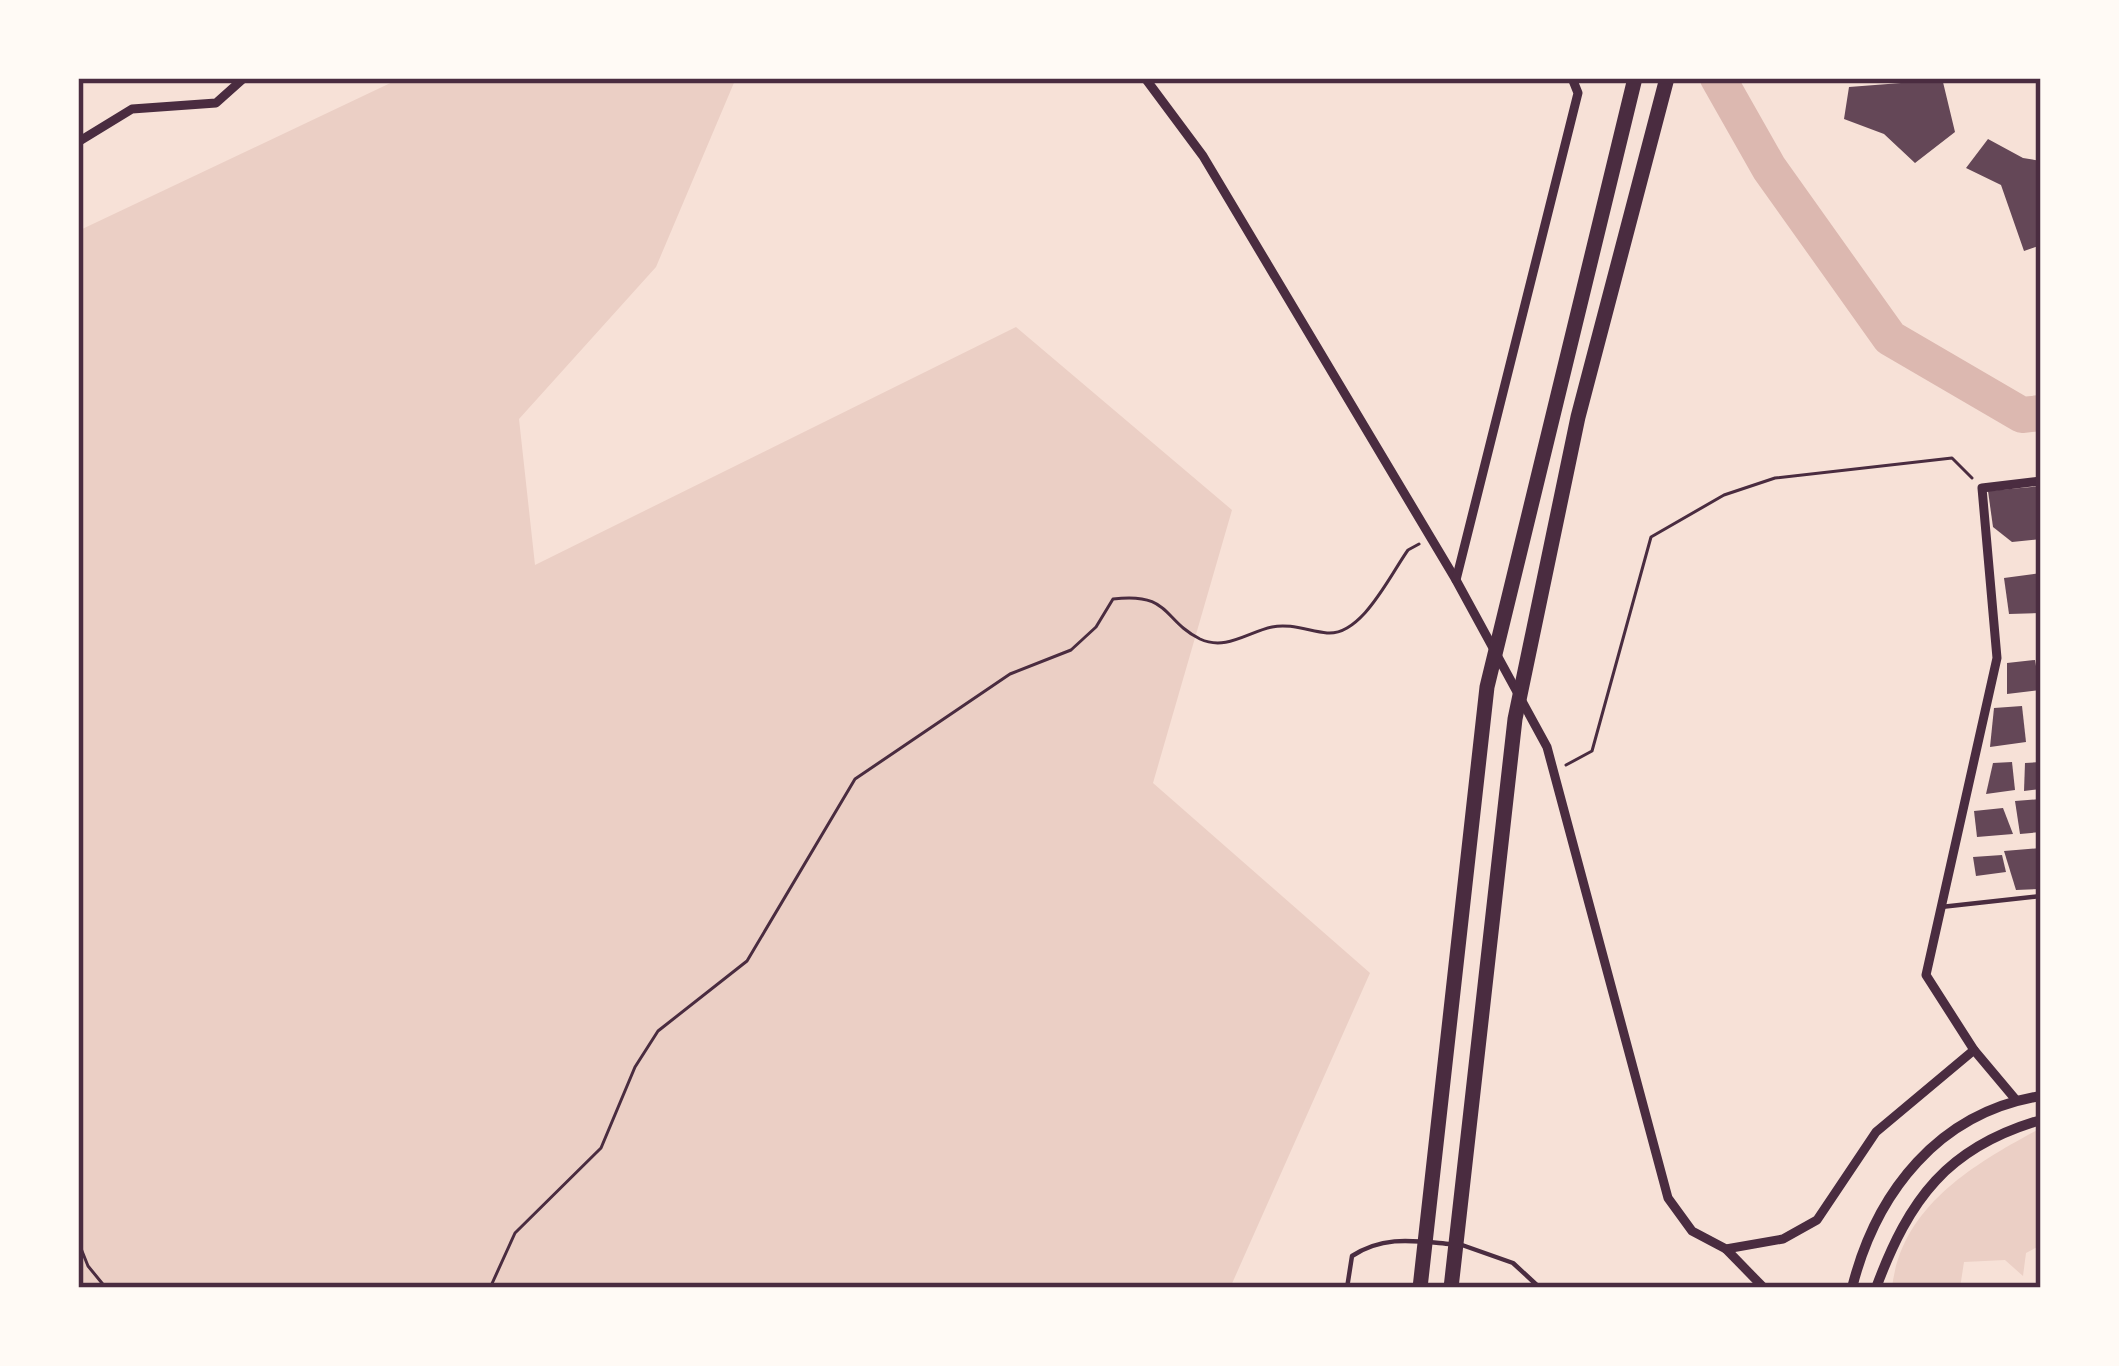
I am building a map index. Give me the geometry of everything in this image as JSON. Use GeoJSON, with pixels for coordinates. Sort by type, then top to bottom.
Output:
{"type":"FeatureCollection","features":[{"type":"Feature","properties":{"kind":"highway"},"geometry":{"type":"LineString","coordinates":[[1420,1288],[1486,687],[1635,78]]}},
{"type":"Feature","properties":{"kind":"highway"},"geometry":{"type":"LineString","coordinates":[[1451,1288],[1515,719],[1578,417],[1667,78]]}},
{"type":"Feature","properties":{"kind":"street"},"geometry":{"type":"LineString","coordinates":[[78,142],[131,109],[216,103],[244,78]]}},
{"type":"Feature","properties":{"kind":"street"},"geometry":{"type":"LineString","coordinates":[[1144,78],[1203,156],[1456,580],[1547,747],[1668,1198],[1692,1231],[1726,1250],[1764,1288]]}},
{"type":"Feature","properties":{"kind":"street"},"geometry":{"type":"LineString","coordinates":[[1456,580],[1578,93],[1572,78]]}},
{"type":"Feature","properties":{"kind":"street"},"geometry":{"type":"LineString","coordinates":[[2016,1100],[1974,1050],[1926,976],[1997,658],[1982,488],[2041,481]]}},
{"type":"Feature","properties":{"kind":"street"},"geometry":{"type":"LineString","coordinates":[[1726,1250],[1783,1239],[1816,1220],[1876,1132],[1974,1050]]}},
{"type":"Feature","properties":{"kind":"street"},"geometry":{"type":"LineString","coordinates":[[1852,1288],[1885,1200],[1918,1156],[1957,1127],[2016,1100],[2041,1096]]}},
{"type":"Feature","properties":{"kind":"street"},"geometry":{"type":"LineString","coordinates":[[1876,1288],[1892,1243],[1922,1192],[1961,1154],[2041,1120]]}},
{"type":"Feature","properties":{"kind":"lane"},"geometry":{"type":"LineString","coordinates":[[1941,907],[2041,896]]}},
{"type":"Feature","properties":{"kind":"lane"},"geometry":{"type":"LineString","coordinates":[[1348,1288],[1352,1256],[1367,1246],[1394,1240],[1466,1245],[1513,1263],[1540,1288]]}},
{"type":"Feature","properties":{"kind":"path"},"geometry":{"type":"LineString","coordinates":[[1554,771],[1592,752],[1651,537],[1724,495],[1774,478],[1952,458],[1982,488]]}},
{"type":"Feature","properties":{"kind":"path"},"geometry":{"type":"LineString","coordinates":[[490,1288],[514,1233],[601,1148],[634,1067],[658,1031],[747,961],[855,779],[1010,674],[1071,650],[1096,627],[1112,599],[1154,601],[1198,638],[1211,642],[1239,641],[1282,626],[1334,634],[1357,622],[1408,550],[1431,539]]}},
{"type":"Feature","properties":{"kind":"path"},"geometry":{"type":"LineString","coordinates":[[78,1241],[88,1266],[106,1288]]}},
{"type":"Feature","properties":{"kind":"shaded area"},"geometry":{"type":"Polygon","coordinates":[[[401,78],[736,78],[656,267],[519,419],[535,565],[1016,327],[1232,510],[1153,783],[1370,973],[1230,1288],[78,1288],[78,231],[401,78]]]}},
{"type":"Feature","properties":{"kind":"shaded area"},"geometry":{"type":"Polygon","coordinates":[[[2041,1128],[2041,1245],[2026,1253],[2023,1276],[2005,1260],[1964,1262],[1960,1288],[1892,1288],[1898,1259],[1925,1211],[1967,1173],[2041,1128]]]}},
{"type":"Feature","properties":{"kind":"building"},"geometry":{"type":"Polygon","coordinates":[[[1902,78],[1942,78],[1955,132],[1915,163],[1884,134],[1844,119],[1849,87],[1901,83],[1902,78]]]}},
{"type":"Feature","properties":{"kind":"building"},"geometry":{"type":"Polygon","coordinates":[[[1988,139],[2023,158],[2041,161],[2041,245],[2024,251],[2001,185],[1966,168],[1988,139]]]}},
{"type":"Feature","properties":{"kind":"building"},"geometry":{"type":"Polygon","coordinates":[[[2041,486],[2041,539],[2012,542],[1993,527],[1988,491],[2041,486]]]}},
{"type":"Feature","properties":{"kind":"building"},"geometry":{"type":"Polygon","coordinates":[[[2041,573],[2041,613],[2009,614],[2004,578],[2041,573]]]}},
{"type":"Feature","properties":{"kind":"building"},"geometry":{"type":"Polygon","coordinates":[[[2035,660],[2040,690],[2007,694],[2007,663],[2035,660]]]}},
{"type":"Feature","properties":{"kind":"building"},"geometry":{"type":"Polygon","coordinates":[[[2022,706],[2026,742],[1990,747],[1994,708],[2022,706]]]}},
{"type":"Feature","properties":{"kind":"building"},"geometry":{"type":"Polygon","coordinates":[[[2012,762],[2015,790],[1986,794],[1993,763],[2012,762]]]}},
{"type":"Feature","properties":{"kind":"building"},"geometry":{"type":"Polygon","coordinates":[[[2041,762],[2041,789],[2024,791],[2025,763],[2041,762]]]}},
{"type":"Feature","properties":{"kind":"building"},"geometry":{"type":"Polygon","coordinates":[[[2041,799],[2041,832],[2020,834],[2015,801],[2041,799]]]}},
{"type":"Feature","properties":{"kind":"building"},"geometry":{"type":"Polygon","coordinates":[[[2003,808],[2013,834],[1977,837],[1974,811],[2003,808]]]}},
{"type":"Feature","properties":{"kind":"building"},"geometry":{"type":"Polygon","coordinates":[[[2041,848],[2041,889],[2016,890],[2004,851],[2041,848]]]}},
{"type":"Feature","properties":{"kind":"building"},"geometry":{"type":"Polygon","coordinates":[[[2002,855],[2006,872],[1976,876],[1973,857],[2002,855]]]}},
{"type":"Feature","properties":{"kind":"waterway"},"geometry":{"type":"LineString","coordinates":[[1718,78],[1769,168],[1890,338],[2022,415],[2041,413]]}}]}
